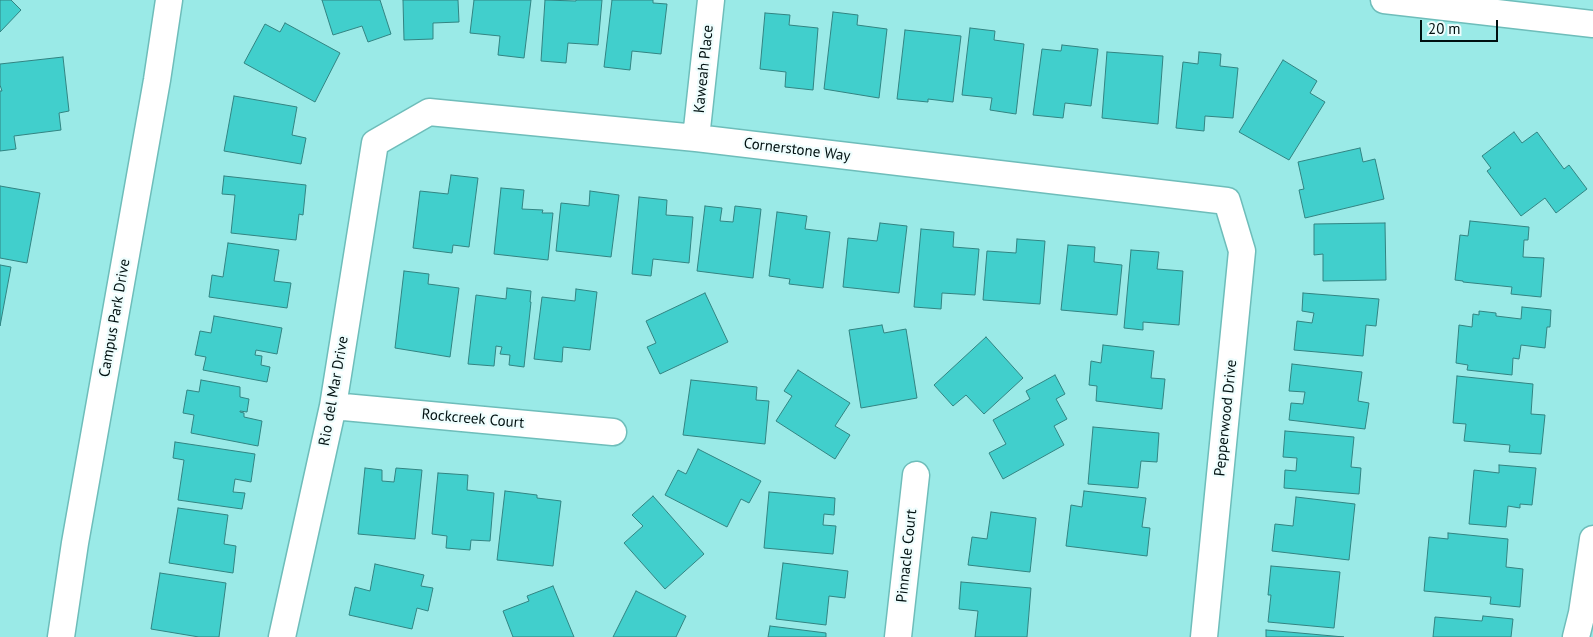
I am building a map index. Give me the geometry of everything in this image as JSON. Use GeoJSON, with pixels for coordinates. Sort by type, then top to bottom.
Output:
{"type":"FeatureCollection","features":[{"type":"Feature","properties":{"kind":"street","name":"Campus Park Drive"},"geometry":{"type":"LineString","coordinates":[[61,637],[76,533],[157,80],[169,0]]}},
{"type":"Feature","properties":{"kind":"street","name":"Kaweah Place"},"geometry":{"type":"LineString","coordinates":[[696,138],[711,0]]}},
{"type":"Feature","properties":{"kind":"street"},"geometry":{"type":"LineString","coordinates":[[1384,0],[1593,20]]}},
{"type":"Feature","properties":{"kind":"street","name":"Cornerstone Way"},"geometry":{"type":"LineString","coordinates":[[374,143],[429,112],[696,138],[1226,201]]}},
{"type":"Feature","properties":{"kind":"street","name":"Rio del Mar Drive"},"geometry":{"type":"LineString","coordinates":[[282,637],[333,406],[374,143]]}},
{"type":"Feature","properties":{"kind":"street","name":"Pepperwood Drive"},"geometry":{"type":"LineString","coordinates":[[1204,637],[1242,251],[1226,201]]}},
{"type":"Feature","properties":{"kind":"street","name":"Rockcreek Court"},"geometry":{"type":"LineString","coordinates":[[333,406],[613,432]]}},
{"type":"Feature","properties":{"kind":"street","name":"Pinnacle Court"},"geometry":{"type":"LineString","coordinates":[[898,637],[916,475]]}},
{"type":"Feature","properties":{"kind":"street"},"geometry":{"type":"LineString","coordinates":[[1576,637],[1582,613],[1593,539]]}},
{"type":"Feature","properties":{"kind":"building"},"geometry":{"type":"Polygon","coordinates":[[[0,0],[11,0],[21,10],[0,32],[0,0]]]}},
{"type":"Feature","properties":{"kind":"building"},"geometry":{"type":"Polygon","coordinates":[[[322,0],[380,0],[391,34],[368,42],[362,26],[333,35],[322,0]]]}},
{"type":"Feature","properties":{"kind":"building"},"geometry":{"type":"Polygon","coordinates":[[[403,0],[458,0],[459,22],[433,23],[433,39],[404,40],[403,0]]]}},
{"type":"Feature","properties":{"kind":"building"},"geometry":{"type":"Polygon","coordinates":[[[474,0],[531,0],[524,58],[498,55],[500,36],[470,33],[474,0]]]}},
{"type":"Feature","properties":{"kind":"building"},"geometry":{"type":"Polygon","coordinates":[[[545,0],[602,0],[598,45],[568,43],[566,63],[541,61],[545,0]]]}},
{"type":"Feature","properties":{"kind":"building"},"geometry":{"type":"Polygon","coordinates":[[[612,0],[653,0],[653,3],[667,4],[661,54],[632,51],[630,70],[604,67],[612,0]]]}},
{"type":"Feature","properties":{"kind":"building"},"geometry":{"type":"Polygon","coordinates":[[[833,12],[858,15],[857,25],[887,29],[879,98],[824,89],[833,12]]]}},
{"type":"Feature","properties":{"kind":"building"},"geometry":{"type":"Polygon","coordinates":[[[765,13],[790,15],[789,25],[818,28],[813,90],[785,87],[786,72],[760,69],[765,13]]]}},
{"type":"Feature","properties":{"kind":"building"},"geometry":{"type":"Polygon","coordinates":[[[285,23],[340,53],[315,102],[244,63],[265,24],[280,32],[285,23]]]}},
{"type":"Feature","properties":{"kind":"building"},"geometry":{"type":"Polygon","coordinates":[[[970,28],[995,31],[994,40],[1024,44],[1016,114],[990,110],[992,98],[962,95],[970,28]]]}},
{"type":"Feature","properties":{"kind":"building"},"geometry":{"type":"Polygon","coordinates":[[[905,30],[961,36],[953,102],[928,99],[928,102],[897,99],[905,30]]]}},
{"type":"Feature","properties":{"kind":"building"},"geometry":{"type":"Polygon","coordinates":[[[1062,45],[1098,49],[1091,106],[1065,103],[1063,118],[1033,115],[1042,49],[1061,51],[1062,45]]]}},
{"type":"Feature","properties":{"kind":"building"},"geometry":{"type":"Polygon","coordinates":[[[1107,52],[1163,56],[1158,124],[1102,118],[1107,52]]]}},
{"type":"Feature","properties":{"kind":"building"},"geometry":{"type":"Polygon","coordinates":[[[1199,52],[1221,54],[1220,66],[1238,68],[1233,118],[1205,116],[1204,131],[1176,128],[1183,62],[1198,64],[1199,52]]]}},
{"type":"Feature","properties":{"kind":"building"},"geometry":{"type":"Polygon","coordinates":[[[63,57],[69,111],[59,113],[61,130],[14,136],[16,149],[0,151],[0,91],[2,91],[0,85],[0,64],[63,57]]]}},
{"type":"Feature","properties":{"kind":"building"},"geometry":{"type":"Polygon","coordinates":[[[1283,60],[1317,81],[1310,93],[1325,102],[1289,160],[1239,132],[1283,60]]]}},
{"type":"Feature","properties":{"kind":"building"},"geometry":{"type":"Polygon","coordinates":[[[234,96],[297,107],[292,135],[306,138],[301,164],[224,151],[234,96]]]}},
{"type":"Feature","properties":{"kind":"building"},"geometry":{"type":"Polygon","coordinates":[[[1514,132],[1522,143],[1537,132],[1564,169],[1569,165],[1587,189],[1556,213],[1545,198],[1521,216],[1487,171],[1491,168],[1482,156],[1514,132]]]}},
{"type":"Feature","properties":{"kind":"building"},"geometry":{"type":"Polygon","coordinates":[[[1360,148],[1363,162],[1375,159],[1384,199],[1305,218],[1299,190],[1304,189],[1298,162],[1360,148]]]}},
{"type":"Feature","properties":{"kind":"building"},"geometry":{"type":"Polygon","coordinates":[[[451,175],[478,178],[469,247],[453,245],[452,253],[413,248],[420,191],[448,194],[451,175]]]}},
{"type":"Feature","properties":{"kind":"building"},"geometry":{"type":"Polygon","coordinates":[[[224,176],[306,185],[303,215],[299,214],[296,240],[231,233],[235,195],[222,194],[224,176]]]}},
{"type":"Feature","properties":{"kind":"building"},"geometry":{"type":"Polygon","coordinates":[[[0,186],[40,193],[27,263],[0,258],[0,186]]]}},
{"type":"Feature","properties":{"kind":"building"},"geometry":{"type":"Polygon","coordinates":[[[501,188],[524,190],[522,209],[543,210],[542,213],[553,213],[548,260],[494,254],[501,188]]]}},
{"type":"Feature","properties":{"kind":"building"},"geometry":{"type":"Polygon","coordinates":[[[590,191],[619,195],[611,257],[556,251],[561,203],[589,206],[590,191]]]}},
{"type":"Feature","properties":{"kind":"building"},"geometry":{"type":"Polygon","coordinates":[[[639,197],[667,200],[666,215],[693,217],[689,263],[653,259],[651,276],[632,274],[639,197]]]}},
{"type":"Feature","properties":{"kind":"building"},"geometry":{"type":"Polygon","coordinates":[[[705,206],[722,208],[720,221],[733,222],[735,206],[761,209],[753,278],[697,271],[705,206]]]}},
{"type":"Feature","properties":{"kind":"building"},"geometry":{"type":"Polygon","coordinates":[[[777,212],[807,216],[805,229],[830,232],[823,288],[789,284],[790,279],[769,276],[777,212]]]}},
{"type":"Feature","properties":{"kind":"building"},"geometry":{"type":"Polygon","coordinates":[[[1470,221],[1529,227],[1528,240],[1524,240],[1523,257],[1544,258],[1541,297],[1511,294],[1512,287],[1455,280],[1460,235],[1468,236],[1470,221]]]}},
{"type":"Feature","properties":{"kind":"building"},"geometry":{"type":"Polygon","coordinates":[[[880,223],[907,226],[899,293],[843,287],[848,238],[877,241],[880,223]]]}},
{"type":"Feature","properties":{"kind":"building"},"geometry":{"type":"Polygon","coordinates":[[[1385,223],[1386,280],[1323,281],[1323,254],[1314,255],[1314,224],[1385,223]]]}},
{"type":"Feature","properties":{"kind":"building"},"geometry":{"type":"Polygon","coordinates":[[[921,229],[954,232],[953,247],[979,249],[975,295],[942,293],[941,309],[914,307],[921,229]]]}},
{"type":"Feature","properties":{"kind":"building"},"geometry":{"type":"Polygon","coordinates":[[[1017,239],[1045,241],[1040,304],[983,300],[987,251],[1016,253],[1017,239]]]}},
{"type":"Feature","properties":{"kind":"building"},"geometry":{"type":"Polygon","coordinates":[[[228,243],[279,250],[274,281],[291,283],[287,308],[209,297],[212,275],[223,277],[228,243]]]}},
{"type":"Feature","properties":{"kind":"building"},"geometry":{"type":"Polygon","coordinates":[[[1068,245],[1095,247],[1094,262],[1122,265],[1117,315],[1061,310],[1068,245]]]}},
{"type":"Feature","properties":{"kind":"building"},"geometry":{"type":"Polygon","coordinates":[[[1131,250],[1159,252],[1157,269],[1183,271],[1179,325],[1143,322],[1143,330],[1124,328],[1131,250]]]}},
{"type":"Feature","properties":{"kind":"building"},"geometry":{"type":"Polygon","coordinates":[[[0,265],[11,267],[0,326],[0,265]]]}},
{"type":"Feature","properties":{"kind":"building"},"geometry":{"type":"Polygon","coordinates":[[[404,271],[429,274],[428,284],[459,288],[450,357],[395,348],[404,271]]]}},
{"type":"Feature","properties":{"kind":"building"},"geometry":{"type":"Polygon","coordinates":[[[507,288],[531,291],[524,367],[509,365],[510,355],[500,354],[502,347],[496,346],[494,366],[468,364],[476,295],[506,299],[507,288]]]}},
{"type":"Feature","properties":{"kind":"building"},"geometry":{"type":"Polygon","coordinates":[[[576,289],[597,292],[590,350],[563,347],[562,362],[534,359],[542,297],[575,301],[576,289]]]}},
{"type":"Feature","properties":{"kind":"building"},"geometry":{"type":"Polygon","coordinates":[[[705,293],[728,342],[660,374],[647,347],[656,343],[646,321],[705,293]]]}},
{"type":"Feature","properties":{"kind":"building"},"geometry":{"type":"Polygon","coordinates":[[[1303,293],[1379,299],[1376,326],[1366,325],[1363,356],[1294,350],[1297,321],[1312,323],[1314,313],[1302,311],[1303,293]]]}},
{"type":"Feature","properties":{"kind":"building"},"geometry":{"type":"Polygon","coordinates":[[[1522,307],[1551,310],[1550,327],[1547,327],[1545,348],[1521,345],[1519,359],[1513,358],[1512,375],[1467,370],[1468,365],[1456,363],[1459,325],[1472,327],[1473,314],[1479,315],[1479,311],[1496,313],[1496,316],[1521,319],[1522,307]]]}},
{"type":"Feature","properties":{"kind":"building"},"geometry":{"type":"Polygon","coordinates":[[[214,316],[282,328],[277,354],[256,350],[255,355],[262,356],[261,365],[270,367],[267,382],[203,370],[206,357],[195,355],[200,331],[211,333],[214,316]]]}},
{"type":"Feature","properties":{"kind":"building"},"geometry":{"type":"Polygon","coordinates":[[[882,325],[884,333],[906,329],[917,398],[861,408],[849,330],[882,325]]]}},
{"type":"Feature","properties":{"kind":"building"},"geometry":{"type":"Polygon","coordinates":[[[986,337],[1023,378],[984,414],[966,395],[953,406],[934,385],[986,337]]]}},
{"type":"Feature","properties":{"kind":"building"},"geometry":{"type":"Polygon","coordinates":[[[1103,345],[1154,351],[1151,378],[1165,379],[1162,409],[1096,401],[1097,386],[1089,385],[1091,361],[1101,363],[1103,345]]]}},
{"type":"Feature","properties":{"kind":"building"},"geometry":{"type":"Polygon","coordinates":[[[1292,364],[1362,372],[1358,401],[1369,403],[1365,429],[1289,420],[1291,403],[1303,404],[1305,392],[1289,391],[1292,364]]]}},
{"type":"Feature","properties":{"kind":"building"},"geometry":{"type":"Polygon","coordinates":[[[798,370],[850,403],[835,426],[850,435],[835,459],[776,421],[792,396],[784,391],[798,370]]]}},
{"type":"Feature","properties":{"kind":"building"},"geometry":{"type":"Polygon","coordinates":[[[1055,375],[1065,394],[1056,399],[1067,419],[1054,426],[1064,445],[1003,479],[989,453],[1006,444],[993,420],[1030,399],[1026,391],[1055,375]]]}},
{"type":"Feature","properties":{"kind":"building"},"geometry":{"type":"Polygon","coordinates":[[[1457,376],[1533,384],[1531,414],[1545,415],[1541,454],[1509,452],[1510,445],[1464,441],[1466,424],[1453,423],[1457,376]]]}},
{"type":"Feature","properties":{"kind":"building"},"geometry":{"type":"Polygon","coordinates":[[[201,380],[240,387],[240,397],[249,399],[247,412],[240,412],[244,413],[244,417],[262,421],[258,446],[191,433],[194,415],[183,413],[187,390],[199,392],[201,380]]]}},
{"type":"Feature","properties":{"kind":"building"},"geometry":{"type":"Polygon","coordinates":[[[691,380],[757,387],[756,400],[769,401],[765,444],[683,435],[691,380]]]}},
{"type":"Feature","properties":{"kind":"building"},"geometry":{"type":"Polygon","coordinates":[[[1093,427],[1159,433],[1157,462],[1141,461],[1138,488],[1088,484],[1093,427]]]}},
{"type":"Feature","properties":{"kind":"building"},"geometry":{"type":"Polygon","coordinates":[[[1285,431],[1354,437],[1351,467],[1361,468],[1359,494],[1284,488],[1285,470],[1296,471],[1297,458],[1283,457],[1285,431]]]}},
{"type":"Feature","properties":{"kind":"building"},"geometry":{"type":"Polygon","coordinates":[[[175,442],[255,454],[251,482],[235,479],[233,492],[245,493],[242,509],[178,500],[184,460],[173,458],[175,442]]]}},
{"type":"Feature","properties":{"kind":"building"},"geometry":{"type":"Polygon","coordinates":[[[698,449],[761,481],[749,503],[741,499],[727,527],[665,495],[678,470],[686,474],[698,449]]]}},
{"type":"Feature","properties":{"kind":"building"},"geometry":{"type":"Polygon","coordinates":[[[1499,465],[1536,468],[1532,505],[1520,504],[1520,508],[1508,506],[1506,527],[1469,524],[1474,470],[1499,473],[1499,465]]]}},
{"type":"Feature","properties":{"kind":"building"},"geometry":{"type":"Polygon","coordinates":[[[365,468],[382,470],[382,481],[394,482],[396,468],[422,470],[415,539],[358,534],[365,468]]]}},
{"type":"Feature","properties":{"kind":"building"},"geometry":{"type":"Polygon","coordinates":[[[438,473],[468,475],[467,490],[494,493],[490,541],[471,540],[470,550],[446,548],[447,536],[432,534],[438,473]]]}},
{"type":"Feature","properties":{"kind":"building"},"geometry":{"type":"Polygon","coordinates":[[[505,491],[537,495],[537,498],[561,501],[553,566],[497,560],[505,491]]]}},
{"type":"Feature","properties":{"kind":"building"},"geometry":{"type":"Polygon","coordinates":[[[1084,491],[1146,498],[1142,527],[1150,528],[1147,556],[1066,546],[1071,505],[1082,507],[1084,491]]]}},
{"type":"Feature","properties":{"kind":"building"},"geometry":{"type":"Polygon","coordinates":[[[769,492],[835,498],[834,515],[824,514],[823,525],[836,526],[833,554],[764,548],[769,492]]]}},
{"type":"Feature","properties":{"kind":"building"},"geometry":{"type":"Polygon","coordinates":[[[653,496],[704,554],[665,589],[624,543],[643,526],[632,515],[653,496]]]}},
{"type":"Feature","properties":{"kind":"building"},"geometry":{"type":"Polygon","coordinates":[[[1296,497],[1355,504],[1349,560],[1272,551],[1275,524],[1293,526],[1296,497]]]}},
{"type":"Feature","properties":{"kind":"building"},"geometry":{"type":"Polygon","coordinates":[[[178,508],[228,515],[224,544],[236,546],[233,573],[169,563],[178,508]]]}},
{"type":"Feature","properties":{"kind":"building"},"geometry":{"type":"Polygon","coordinates":[[[991,512],[1036,518],[1030,572],[968,565],[972,537],[987,539],[991,512]]]}},
{"type":"Feature","properties":{"kind":"building"},"geometry":{"type":"Polygon","coordinates":[[[1448,533],[1508,539],[1506,567],[1523,569],[1520,607],[1490,604],[1491,597],[1424,591],[1429,537],[1448,539],[1448,533]]]}},
{"type":"Feature","properties":{"kind":"building"},"geometry":{"type":"Polygon","coordinates":[[[783,563],[848,571],[845,598],[829,596],[826,625],[776,619],[783,563]]]}},
{"type":"Feature","properties":{"kind":"building"},"geometry":{"type":"Polygon","coordinates":[[[375,564],[424,575],[421,586],[433,588],[428,611],[417,608],[412,629],[349,615],[355,587],[370,591],[375,564]]]}},
{"type":"Feature","properties":{"kind":"building"},"geometry":{"type":"Polygon","coordinates":[[[1271,566],[1340,572],[1334,628],[1268,622],[1271,595],[1268,595],[1271,566]]]}},
{"type":"Feature","properties":{"kind":"building"},"geometry":{"type":"Polygon","coordinates":[[[160,573],[226,583],[219,637],[199,637],[151,629],[160,573]]]}},
{"type":"Feature","properties":{"kind":"building"},"geometry":{"type":"Polygon","coordinates":[[[961,582],[1031,588],[1027,637],[975,637],[978,611],[959,609],[961,582]]]}},
{"type":"Feature","properties":{"kind":"building"},"geometry":{"type":"Polygon","coordinates":[[[553,586],[574,637],[513,637],[503,611],[529,601],[527,596],[553,586]]]}},
{"type":"Feature","properties":{"kind":"building"},"geometry":{"type":"Polygon","coordinates":[[[636,591],[686,616],[676,637],[613,637],[636,591]]]}},
{"type":"Feature","properties":{"kind":"building"},"geometry":{"type":"Polygon","coordinates":[[[1483,616],[1513,619],[1511,637],[1433,637],[1435,617],[1482,621],[1483,616]]]}},
{"type":"Feature","properties":{"kind":"building"},"geometry":{"type":"Polygon","coordinates":[[[770,626],[826,633],[826,637],[768,637],[770,626]]]}},
{"type":"Feature","properties":{"kind":"building"},"geometry":{"type":"Polygon","coordinates":[[[1266,630],[1344,637],[1266,637],[1266,630]]]}}]}
